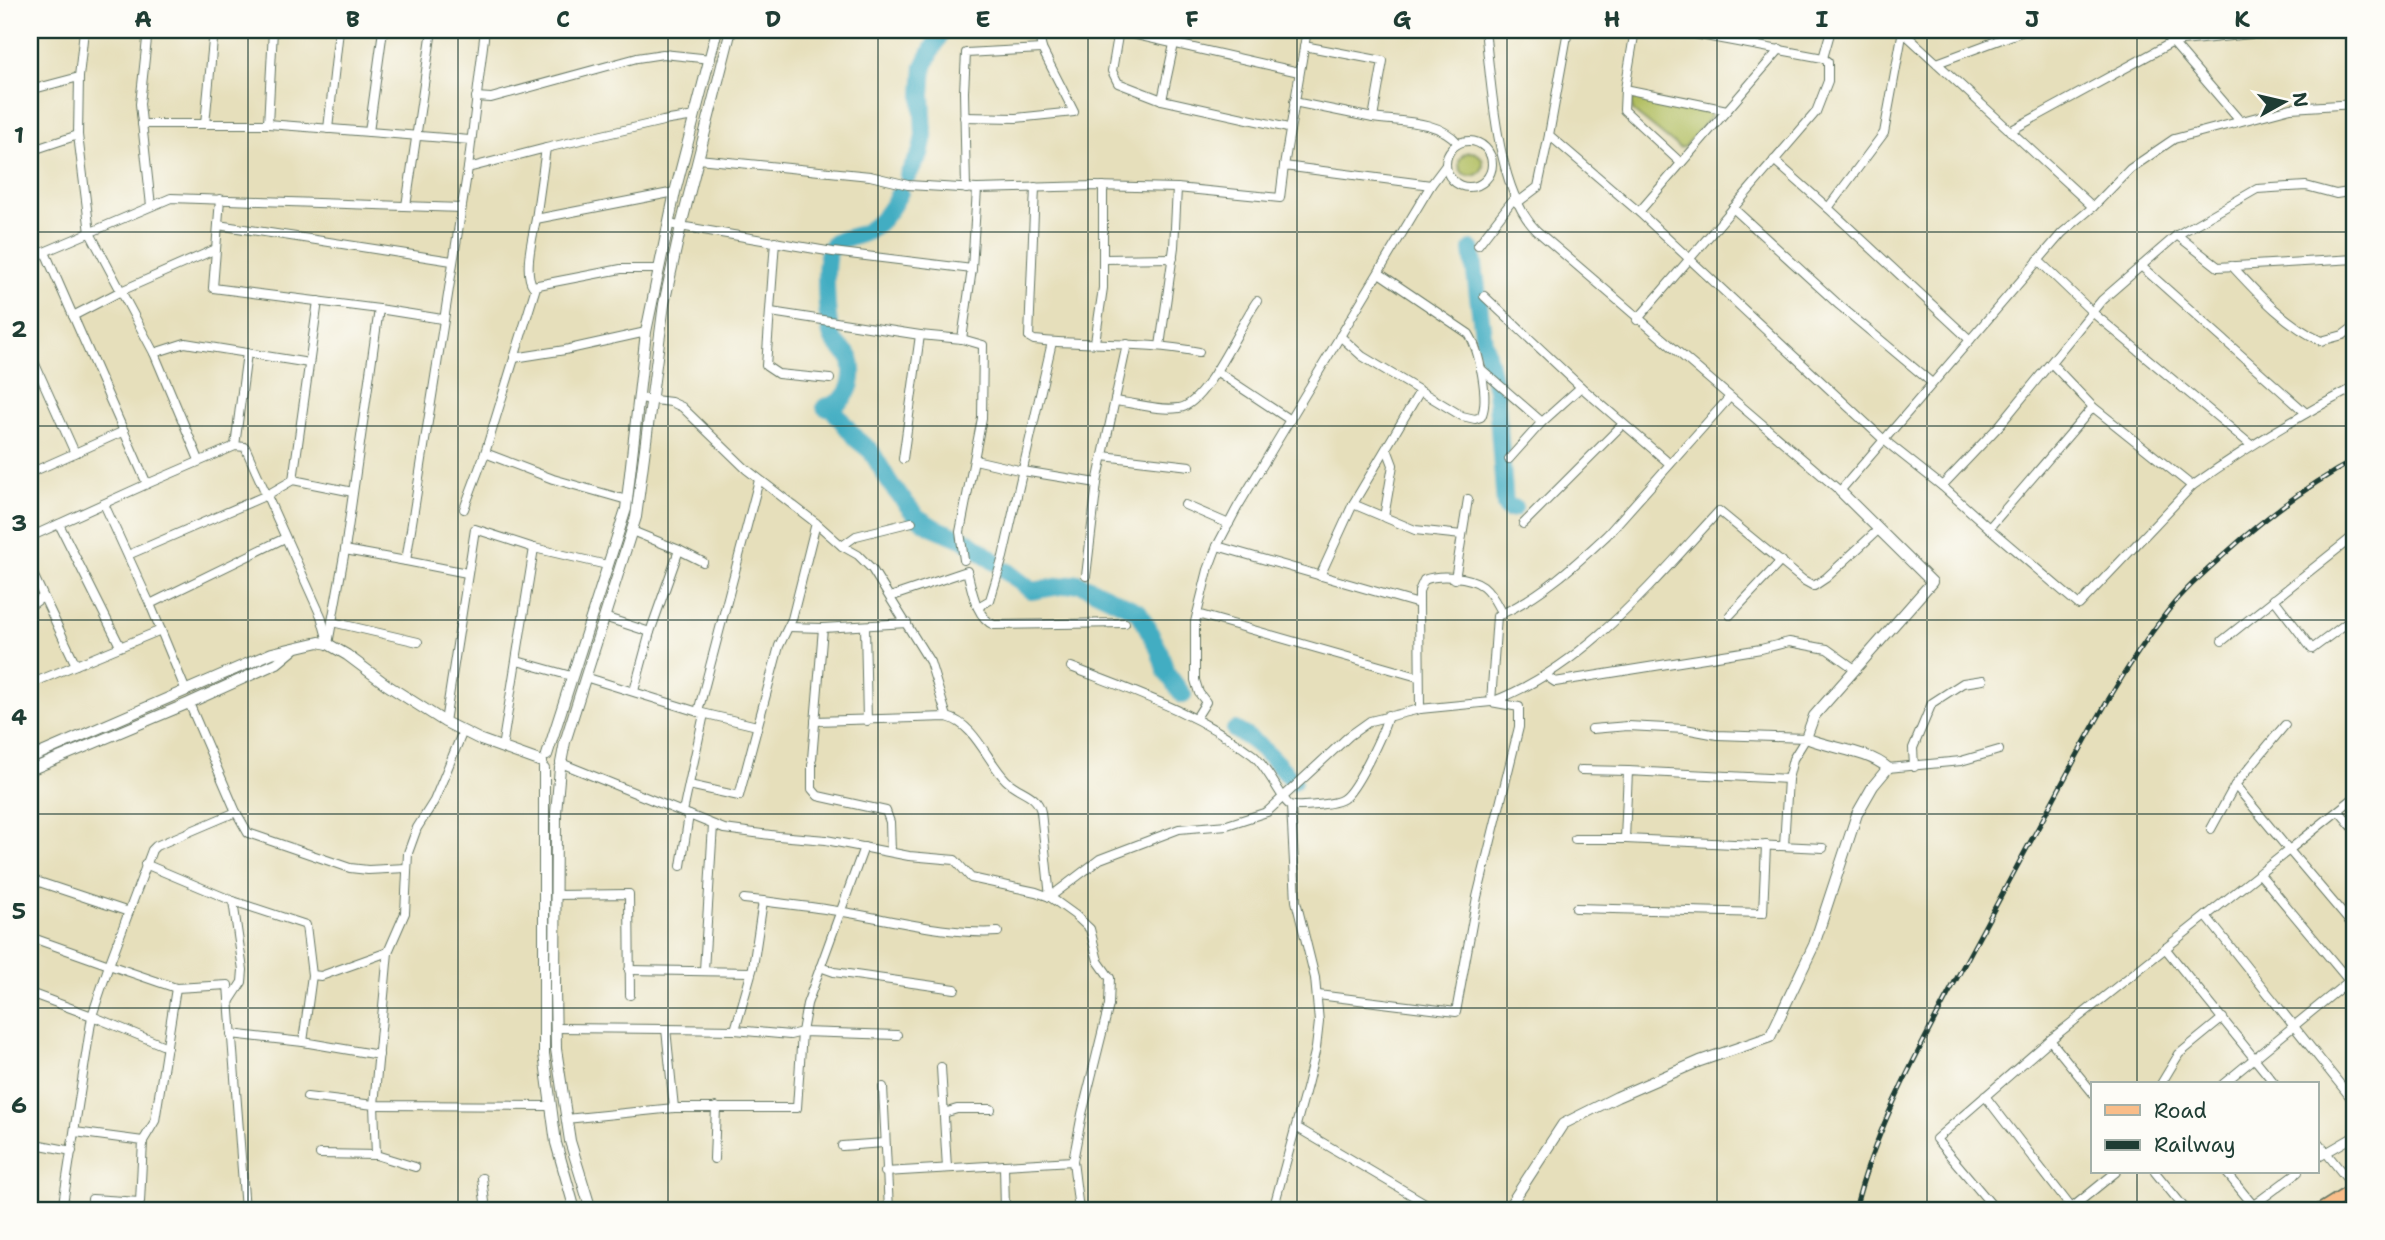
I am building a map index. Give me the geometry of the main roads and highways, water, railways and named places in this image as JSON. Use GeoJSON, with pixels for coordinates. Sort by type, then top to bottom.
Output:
{"type":"FeatureCollection","features":[{"type":"Feature","properties":{"kind":"main road"},"geometry":{"type":"LineString","coordinates":[[2321,1210],[2355,1189]]}},
{"type":"Feature","properties":{"kind":"waterway"},"geometry":{"type":"LineString","coordinates":[[908,175],[920,154],[924,136],[924,66],[942,30]]}},
{"type":"Feature","properties":{"kind":"waterway"},"geometry":{"type":"LineString","coordinates":[[825,407],[840,401],[845,395],[852,374],[850,357],[836,343],[830,329],[826,292],[828,254],[838,241],[862,234],[877,224],[900,192]]}},
{"type":"Feature","properties":{"kind":"waterway"},"geometry":{"type":"LineString","coordinates":[[1472,250],[1484,342],[1496,390],[1505,505],[1508,509],[1514,508]]}},
{"type":"Feature","properties":{"kind":"waterway"},"geometry":{"type":"LineString","coordinates":[[830,406],[856,439],[871,451],[891,485],[917,517],[969,542],[995,562]]}},
{"type":"Feature","properties":{"kind":"waterway"},"geometry":{"type":"LineString","coordinates":[[1006,571],[1032,591],[1079,583],[1139,612],[1159,650],[1166,672],[1183,695]]}},
{"type":"Feature","properties":{"kind":"waterway"},"geometry":{"type":"LineString","coordinates":[[1235,730],[1259,746],[1293,781]]}},
{"type":"Feature","properties":{"kind":"railway"},"geometry":{"type":"LineString","coordinates":[[1855,1210],[1882,1130],[1918,1052],[2092,727],[2128,668],[2167,612],[2203,574],[2272,514],[2355,460]]}}]}
